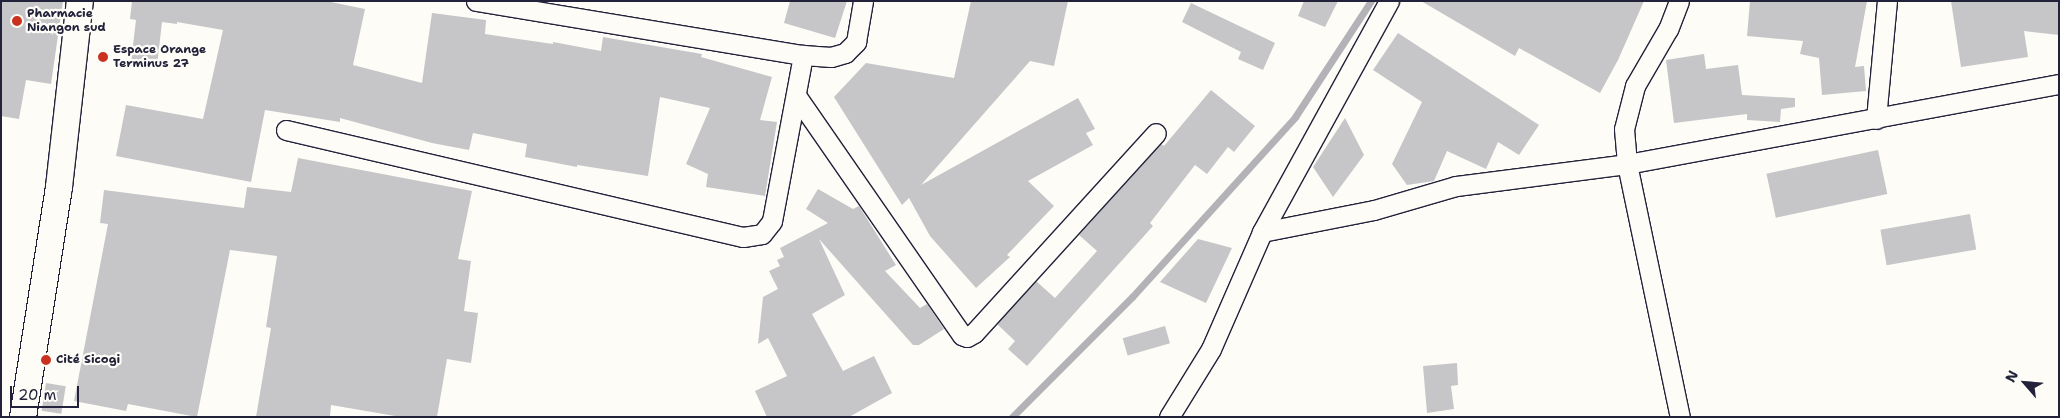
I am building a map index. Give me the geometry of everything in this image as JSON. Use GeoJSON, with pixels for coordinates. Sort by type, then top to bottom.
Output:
{"type":"FeatureCollection","features":[{"type":"Feature","properties":{"kind":"street"},"geometry":{"type":"LineString","coordinates":[[23,417],[59,187],[80,1]]}},
{"type":"Feature","properties":{"kind":"street"},"geometry":{"type":"LineString","coordinates":[[476,1],[581,9],[803,54],[831,57],[845,53],[856,42],[863,1]]}},
{"type":"Feature","properties":{"kind":"street"},"geometry":{"type":"LineString","coordinates":[[1168,417],[1211,349],[1262,232],[1389,1]]}},
{"type":"Feature","properties":{"kind":"street"},"geometry":{"type":"LineString","coordinates":[[1679,1],[1668,29],[1635,86],[1624,129],[1627,164],[1680,417]]}},
{"type":"Feature","properties":{"kind":"street"},"geometry":{"type":"LineString","coordinates":[[1876,119],[1887,1]]}},
{"type":"Feature","properties":{"kind":"street"},"geometry":{"type":"LineString","coordinates":[[286,130],[743,237],[762,234],[772,220],[797,97],[803,54]]}},
{"type":"Feature","properties":{"kind":"street"},"geometry":{"type":"LineString","coordinates":[[1262,232],[1374,210],[1456,186],[1627,164],[2059,84]]}},
{"type":"Feature","properties":{"kind":"street"},"geometry":{"type":"LineString","coordinates":[[797,97],[962,335],[967,337],[974,333],[1156,134]]}},
{"type":"Feature","properties":{"kind":"building"},"geometry":{"type":"Polygon","coordinates":[[[1,1],[63,1],[51,84],[26,80],[19,119],[1,116],[1,1]]]}},
{"type":"Feature","properties":{"kind":"building"},"geometry":{"type":"Polygon","coordinates":[[[132,1],[326,1],[365,9],[353,65],[422,83],[432,13],[486,20],[485,34],[553,44],[553,42],[601,51],[603,37],[702,54],[701,57],[772,77],[760,120],[777,122],[765,196],[706,187],[708,174],[686,164],[710,108],[660,97],[648,176],[577,165],[577,167],[525,157],[527,144],[473,133],[469,150],[432,143],[340,118],[340,122],[265,110],[251,182],[116,156],[126,105],[203,119],[223,30],[177,22],[177,24],[162,22],[157,66],[131,62],[136,20],[130,19],[132,1]]]}},
{"type":"Feature","properties":{"kind":"building"},"geometry":{"type":"Polygon","coordinates":[[[790,1],[847,1],[835,38],[784,23],[790,1]]]}},
{"type":"Feature","properties":{"kind":"building"},"geometry":{"type":"Polygon","coordinates":[[[971,1],[1068,1],[1054,66],[1030,61],[921,185],[1078,98],[1095,129],[1086,133],[1093,145],[1028,181],[1054,206],[1007,255],[1010,257],[976,288],[930,236],[909,198],[902,205],[834,97],[866,63],[954,78],[971,1]]]}},
{"type":"Feature","properties":{"kind":"building"},"geometry":{"type":"Polygon","coordinates":[[[1304,1],[1338,1],[1325,27],[1298,16],[1304,1]]]}},
{"type":"Feature","properties":{"kind":"building"},"geometry":{"type":"Polygon","coordinates":[[[1421,1],[1644,1],[1618,60],[1600,93],[1519,48],[1515,56],[1421,1]]]}},
{"type":"Feature","properties":{"kind":"building"},"geometry":{"type":"Polygon","coordinates":[[[1750,1],[1867,1],[1855,67],[1864,66],[1866,91],[1822,95],[1819,58],[1800,54],[1803,41],[1747,36],[1750,1]]]}},
{"type":"Feature","properties":{"kind":"building"},"geometry":{"type":"Polygon","coordinates":[[[1951,1],[2059,1],[2059,35],[2024,31],[2028,57],[1961,67],[1951,1]]]}},
{"type":"Feature","properties":{"kind":"building"},"geometry":{"type":"Polygon","coordinates":[[[1191,3],[1275,43],[1263,70],[1238,59],[1241,52],[1182,22],[1191,3]]]}},
{"type":"Feature","properties":{"kind":"building"},"geometry":{"type":"Polygon","coordinates":[[[1398,33],[1539,125],[1519,155],[1498,142],[1486,169],[1447,151],[1434,181],[1407,185],[1392,164],[1422,102],[1373,70],[1398,33]]]}},
{"type":"Feature","properties":{"kind":"building"},"geometry":{"type":"Polygon","coordinates":[[[1704,54],[1706,69],[1738,65],[1742,95],[1795,98],[1795,107],[1781,109],[1780,122],[1747,120],[1747,114],[1674,123],[1666,60],[1704,54]]]}},
{"type":"Feature","properties":{"kind":"building"},"geometry":{"type":"Polygon","coordinates":[[[1211,90],[1255,126],[1234,152],[1228,147],[1207,174],[1195,165],[1150,223],[1153,226],[1027,366],[1008,349],[1015,341],[997,324],[1036,281],[1055,298],[1097,251],[1079,235],[1161,144],[1164,146],[1211,90]]]}},
{"type":"Feature","properties":{"kind":"building"},"geometry":{"type":"Polygon","coordinates":[[[1345,118],[1364,155],[1333,197],[1313,167],[1345,118]]]}},
{"type":"Feature","properties":{"kind":"building"},"geometry":{"type":"Polygon","coordinates":[[[1878,150],[1887,194],[1776,218],[1766,174],[1878,150]]]}},
{"type":"Feature","properties":{"kind":"building"},"geometry":{"type":"Polygon","coordinates":[[[298,158],[472,191],[458,259],[471,261],[464,311],[478,313],[471,363],[447,359],[437,417],[401,417],[331,405],[330,417],[256,417],[271,328],[266,327],[277,256],[230,250],[197,417],[128,404],[126,411],[74,401],[108,224],[100,223],[104,190],[244,208],[247,187],[291,192],[298,158]]]}},
{"type":"Feature","properties":{"kind":"building"},"geometry":{"type":"Polygon","coordinates":[[[818,189],[853,209],[859,206],[896,265],[885,271],[920,308],[927,304],[944,329],[919,345],[913,345],[819,239],[845,295],[812,314],[843,371],[874,356],[892,393],[849,417],[767,417],[755,391],[787,376],[768,338],[758,344],[763,297],[778,289],[769,271],[780,266],[777,260],[784,257],[780,248],[828,223],[806,209],[818,189]]]}},
{"type":"Feature","properties":{"kind":"building"},"geometry":{"type":"Polygon","coordinates":[[[1970,214],[1976,249],[1887,265],[1880,230],[1970,214]]]}},
{"type":"Feature","properties":{"kind":"building"},"geometry":{"type":"Polygon","coordinates":[[[1198,239],[1232,248],[1206,303],[1160,282],[1198,239]]]}},
{"type":"Feature","properties":{"kind":"building"},"geometry":{"type":"Polygon","coordinates":[[[1165,326],[1170,343],[1128,355],[1123,338],[1165,326]]]}},
{"type":"Feature","properties":{"kind":"building"},"geometry":{"type":"Polygon","coordinates":[[[1457,363],[1458,385],[1451,386],[1454,409],[1427,413],[1423,366],[1457,363]]]}},
{"type":"Feature","properties":{"kind":"building"},"geometry":{"type":"Polygon","coordinates":[[[46,383],[66,386],[61,414],[42,411],[46,383]]]}},
{"type":"Feature","properties":{"kind":"waterway"},"geometry":{"type":"LineString","coordinates":[[1012,417],[1132,297],[1295,117],[1371,1]]}},
{"type":"Feature","properties":{"kind":"place","name":"Pharmacie Niangon sud"},"geometry":{"type":"Point","coordinates":[17,21]}},
{"type":"Feature","properties":{"kind":"place","name":"Espace Orange Terminus 27"},"geometry":{"type":"Point","coordinates":[103,57]}},
{"type":"Feature","properties":{"kind":"place","name":"Cité Sicogi"},"geometry":{"type":"Point","coordinates":[46,360]}}]}
